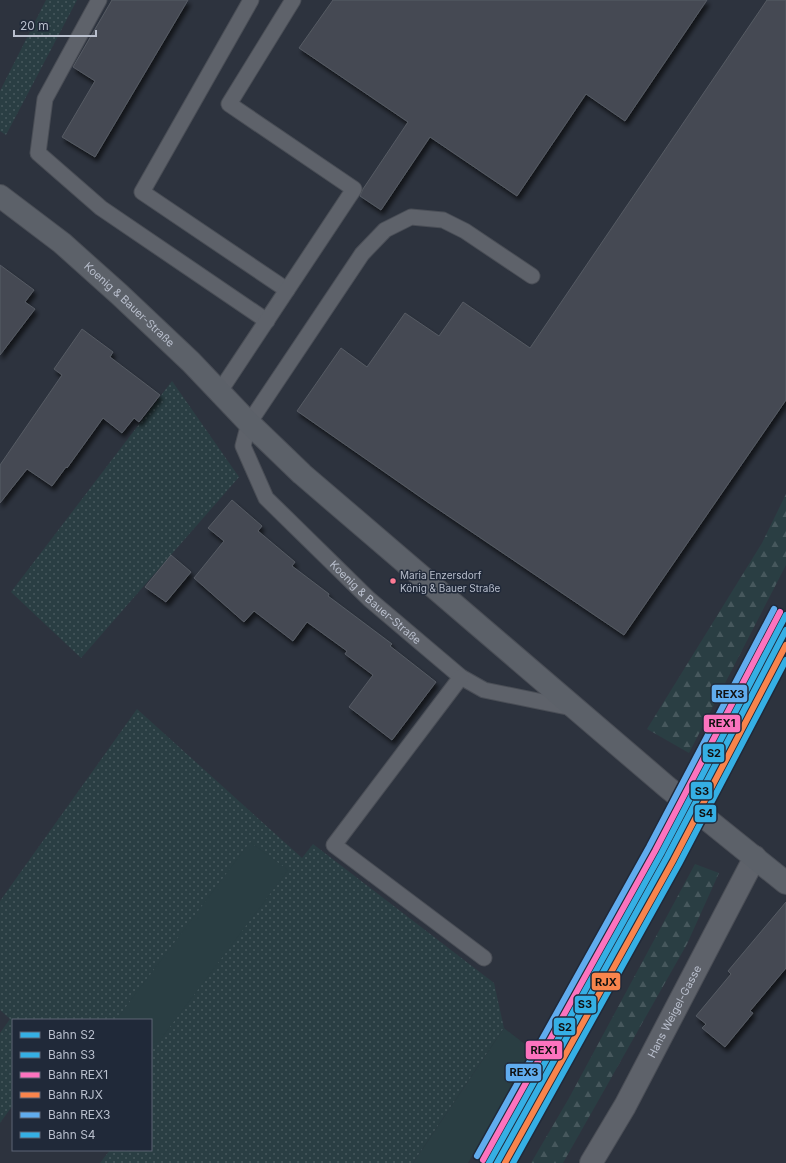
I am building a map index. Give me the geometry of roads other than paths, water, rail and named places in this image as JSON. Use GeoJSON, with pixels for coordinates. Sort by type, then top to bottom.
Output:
{"type":"FeatureCollection","features":[{"type":"Feature","properties":{"kind":"street","name":"Koenig & Bauer-Straße"},"geometry":{"type":"LineString","coordinates":[[0,196],[62,243],[124,299],[220,391],[249,423],[302,474],[716,828],[755,857],[786,884]]}},
{"type":"Feature","properties":{"kind":"street","name":"Hans Weigel-Gasse"},"geometry":{"type":"LineString","coordinates":[[591,1163],[625,1106],[755,857]]}},
{"type":"Feature","properties":{"kind":"lane"},"geometry":{"type":"LineString","coordinates":[[98,0],[45,99],[38,153],[101,208],[266,321]]}},
{"type":"Feature","properties":{"kind":"lane"},"geometry":{"type":"LineString","coordinates":[[251,0],[142,192],[287,290]]}},
{"type":"Feature","properties":{"kind":"lane"},"geometry":{"type":"LineString","coordinates":[[220,391],[354,189],[229,104],[293,0]]}},
{"type":"Feature","properties":{"kind":"lane"},"geometry":{"type":"LineString","coordinates":[[249,423],[362,254],[385,230],[404,220],[411,217],[443,220],[465,231],[532,276]]}},
{"type":"Feature","properties":{"kind":"lane","name":"Koenig & Bauer-Straße"},"geometry":{"type":"LineString","coordinates":[[249,423],[243,446],[266,498],[368,599],[461,676],[484,690],[575,708]]}},
{"type":"Feature","properties":{"kind":"lane"},"geometry":{"type":"LineString","coordinates":[[461,676],[334,845],[484,958]]}},
{"type":"Feature","properties":{"kind":"rail line","name":"REX3"},"geometry":{"type":"LineString","coordinates":[[477,1156],[649,847],[774,609]]}},
{"type":"Feature","properties":{"kind":"rail line","name":"REX1"},"geometry":{"type":"LineString","coordinates":[[483,1160],[655,851],[780,612]]}},
{"type":"Feature","properties":{"kind":"rail line","name":"S2"},"geometry":{"type":"LineString","coordinates":[[489,1163],[661,854],[786,615]]}},
{"type":"Feature","properties":{"kind":"rail line","name":"S3"},"geometry":{"type":"LineString","coordinates":[[497,1163],[667,857],[786,630]]}},
{"type":"Feature","properties":{"kind":"rail line","name":"RJX"},"geometry":{"type":"LineString","coordinates":[[505,1163],[673,861],[786,645]]}},
{"type":"Feature","properties":{"kind":"rail line","name":"S4"},"geometry":{"type":"LineString","coordinates":[[513,1163],[679,864],[786,660]]}},
{"type":"Feature","properties":{"kind":"place","name":"Maria Enzersdorf König & Bauer Straße"},"geometry":{"type":"Point","coordinates":[393,581]}}]}
